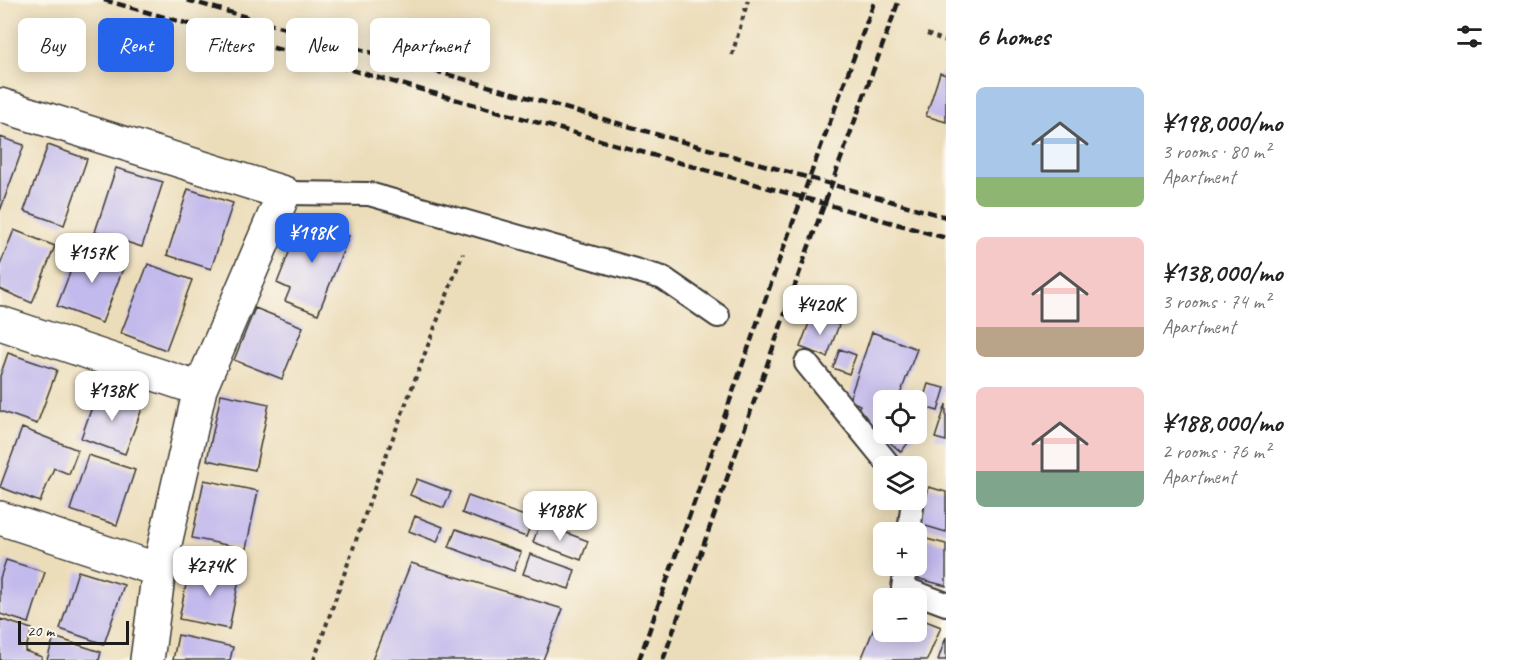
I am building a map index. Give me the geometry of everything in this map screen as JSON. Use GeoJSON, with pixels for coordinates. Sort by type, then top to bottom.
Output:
{"type":"FeatureCollection","features":[{"type":"Feature","properties":{"kind":"street"},"geometry":{"type":"LineString","coordinates":[[0,105],[284,193],[200,389],[159,570],[147,660]]}},
{"type":"Feature","properties":{"kind":"street"},"geometry":{"type":"LineString","coordinates":[[0,323],[200,389]]}},
{"type":"Feature","properties":{"kind":"street"},"geometry":{"type":"LineString","coordinates":[[0,519],[159,570]]}},
{"type":"Feature","properties":{"kind":"lane"},"geometry":{"type":"LineString","coordinates":[[284,193],[369,194],[663,278],[718,316]]}},
{"type":"Feature","properties":{"kind":"lane"},"geometry":{"type":"LineString","coordinates":[[806,363],[882,456]]}},
{"type":"Feature","properties":{"kind":"lane"},"geometry":{"type":"LineString","coordinates":[[905,576],[903,588],[946,604]]}},
{"type":"Feature","properties":{"kind":"path"},"geometry":{"type":"LineString","coordinates":[[732,55],[748,0]]}},
{"type":"Feature","properties":{"kind":"path"},"geometry":{"type":"LineString","coordinates":[[927,34],[946,41]]}},
{"type":"Feature","properties":{"kind":"path"},"geometry":{"type":"LineString","coordinates":[[314,660],[381,469],[474,224]]}},
{"type":"Feature","properties":{"kind":"building"},"geometry":{"type":"Polygon","coordinates":[[[940,73],[946,75],[946,122],[926,116],[940,73]]]}},
{"type":"Feature","properties":{"kind":"building"},"geometry":{"type":"Polygon","coordinates":[[[0,137],[24,145],[0,211],[0,137]]]}},
{"type":"Feature","properties":{"kind":"building"},"geometry":{"type":"Polygon","coordinates":[[[48,145],[87,159],[64,225],[24,211],[48,145]]]}},
{"type":"Feature","properties":{"kind":"building"},"geometry":{"type":"Polygon","coordinates":[[[116,168],[163,182],[142,247],[95,232],[116,168]]]}},
{"type":"Feature","properties":{"kind":"building"},"geometry":{"type":"Polygon","coordinates":[[[188,189],[233,203],[211,269],[167,255],[188,189]]]}},
{"type":"Feature","properties":{"kind":"building"},"geometry":{"type":"Polygon","coordinates":[[[303,217],[349,236],[318,314],[285,301],[290,289],[277,283],[303,217]]]}},
{"type":"Feature","properties":{"kind":"building"},"geometry":{"type":"Polygon","coordinates":[[[14,230],[55,246],[32,303],[0,289],[0,265],[14,230]]]}},
{"type":"Feature","properties":{"kind":"building"},"geometry":{"type":"Polygon","coordinates":[[[81,244],[126,261],[102,323],[57,306],[81,244]]]}},
{"type":"Feature","properties":{"kind":"building"},"geometry":{"type":"Polygon","coordinates":[[[148,264],[192,280],[166,350],[121,333],[148,264]]]}},
{"type":"Feature","properties":{"kind":"building"},"geometry":{"type":"Polygon","coordinates":[[[255,308],[303,327],[282,379],[234,360],[255,308]]]}},
{"type":"Feature","properties":{"kind":"building"},"geometry":{"type":"Polygon","coordinates":[[[812,315],[839,325],[827,357],[800,347],[812,315]]]}},
{"type":"Feature","properties":{"kind":"building"},"geometry":{"type":"Polygon","coordinates":[[[872,332],[917,349],[902,390],[873,390],[873,428],[856,413],[860,405],[849,400],[872,332]]]}},
{"type":"Feature","properties":{"kind":"building"},"geometry":{"type":"Polygon","coordinates":[[[840,349],[856,355],[849,374],[833,368],[840,349]]]}},
{"type":"Feature","properties":{"kind":"building"},"geometry":{"type":"Polygon","coordinates":[[[8,353],[57,370],[37,424],[0,411],[0,376],[8,353]]]}},
{"type":"Feature","properties":{"kind":"building"},"geometry":{"type":"Polygon","coordinates":[[[928,384],[945,388],[938,411],[927,408],[928,384]]]}},
{"type":"Feature","properties":{"kind":"building"},"geometry":{"type":"Polygon","coordinates":[[[98,390],[143,406],[125,454],[81,438],[98,390]]]}},
{"type":"Feature","properties":{"kind":"building"},"geometry":{"type":"Polygon","coordinates":[[[221,394],[269,404],[255,470],[207,460],[221,394]]]}},
{"type":"Feature","properties":{"kind":"building"},"geometry":{"type":"Polygon","coordinates":[[[946,404],[946,441],[935,438],[946,404]]]}},
{"type":"Feature","properties":{"kind":"building"},"geometry":{"type":"Polygon","coordinates":[[[22,428],[78,450],[69,474],[54,468],[40,502],[0,487],[22,428]]]}},
{"type":"Feature","properties":{"kind":"building"},"geometry":{"type":"Polygon","coordinates":[[[892,444],[907,444],[901,452],[892,444]]]}},
{"type":"Feature","properties":{"kind":"building"},"geometry":{"type":"Polygon","coordinates":[[[88,455],[135,470],[117,525],[70,510],[88,455]]]}},
{"type":"Feature","properties":{"kind":"building"},"geometry":{"type":"Polygon","coordinates":[[[417,479],[451,492],[444,508],[410,495],[417,479]]]}},
{"type":"Feature","properties":{"kind":"building"},"geometry":{"type":"Polygon","coordinates":[[[204,480],[258,491],[246,549],[192,538],[204,480]]]}},
{"type":"Feature","properties":{"kind":"building"},"geometry":{"type":"Polygon","coordinates":[[[929,487],[946,492],[946,532],[927,526],[927,522],[920,522],[923,510],[927,510],[929,487]]]}},
{"type":"Feature","properties":{"kind":"building"},"geometry":{"type":"Polygon","coordinates":[[[468,496],[533,519],[526,537],[462,513],[468,496]]]}},
{"type":"Feature","properties":{"kind":"building"},"geometry":{"type":"Polygon","coordinates":[[[415,516],[443,527],[437,542],[409,531],[415,516]]]}},
{"type":"Feature","properties":{"kind":"building"},"geometry":{"type":"Polygon","coordinates":[[[540,523],[588,541],[581,560],[533,542],[540,523]]]}},
{"type":"Feature","properties":{"kind":"building"},"geometry":{"type":"Polygon","coordinates":[[[456,529],[521,552],[514,571],[449,547],[456,529]]]}},
{"type":"Feature","properties":{"kind":"building"},"geometry":{"type":"Polygon","coordinates":[[[927,539],[946,544],[946,586],[909,576],[927,576],[927,539]]]}},
{"type":"Feature","properties":{"kind":"building"},"geometry":{"type":"Polygon","coordinates":[[[530,554],[575,570],[569,589],[523,574],[530,554]]]}},
{"type":"Feature","properties":{"kind":"building"},"geometry":{"type":"Polygon","coordinates":[[[6,560],[45,572],[29,623],[0,614],[0,578],[6,560]]]}},
{"type":"Feature","properties":{"kind":"building"},"geometry":{"type":"Polygon","coordinates":[[[411,563],[563,609],[543,660],[372,660],[411,563]]]}},
{"type":"Feature","properties":{"kind":"building"},"geometry":{"type":"Polygon","coordinates":[[[190,565],[240,575],[229,629],[179,619],[190,565]]]}},
{"type":"Feature","properties":{"kind":"building"},"geometry":{"type":"Polygon","coordinates":[[[78,571],[124,585],[104,644],[60,629],[78,571]]]}},
{"type":"Feature","properties":{"kind":"building"},"geometry":{"type":"Polygon","coordinates":[[[0,619],[32,629],[25,651],[42,657],[41,660],[0,660],[0,619]]]}},
{"type":"Feature","properties":{"kind":"building"},"geometry":{"type":"Polygon","coordinates":[[[927,621],[941,627],[927,660],[861,660],[873,631],[873,642],[927,642],[927,621]]]}},
{"type":"Feature","properties":{"kind":"building"},"geometry":{"type":"Polygon","coordinates":[[[178,635],[233,647],[230,660],[173,660],[178,635]]]}},
{"type":"Feature","properties":{"kind":"building"},"geometry":{"type":"Polygon","coordinates":[[[54,637],[101,652],[99,660],[47,660],[54,637]]]}},
{"type":"Feature","properties":{"kind":"building"},"geometry":{"type":"Polygon","coordinates":[[[946,637],[946,660],[938,660],[946,637]]]}},
{"type":"Feature","properties":{"kind":"railway"},"geometry":{"type":"LineString","coordinates":[[104,0],[946,238]]}},
{"type":"Feature","properties":{"kind":"railway"},"geometry":{"type":"LineString","coordinates":[[187,0],[946,217]]}},
{"type":"Feature","properties":{"kind":"railway"},"geometry":{"type":"LineString","coordinates":[[639,660],[782,252],[875,0]]}},
{"type":"Feature","properties":{"kind":"railway"},"geometry":{"type":"LineString","coordinates":[[663,660],[805,257],[899,0]]}}]}
